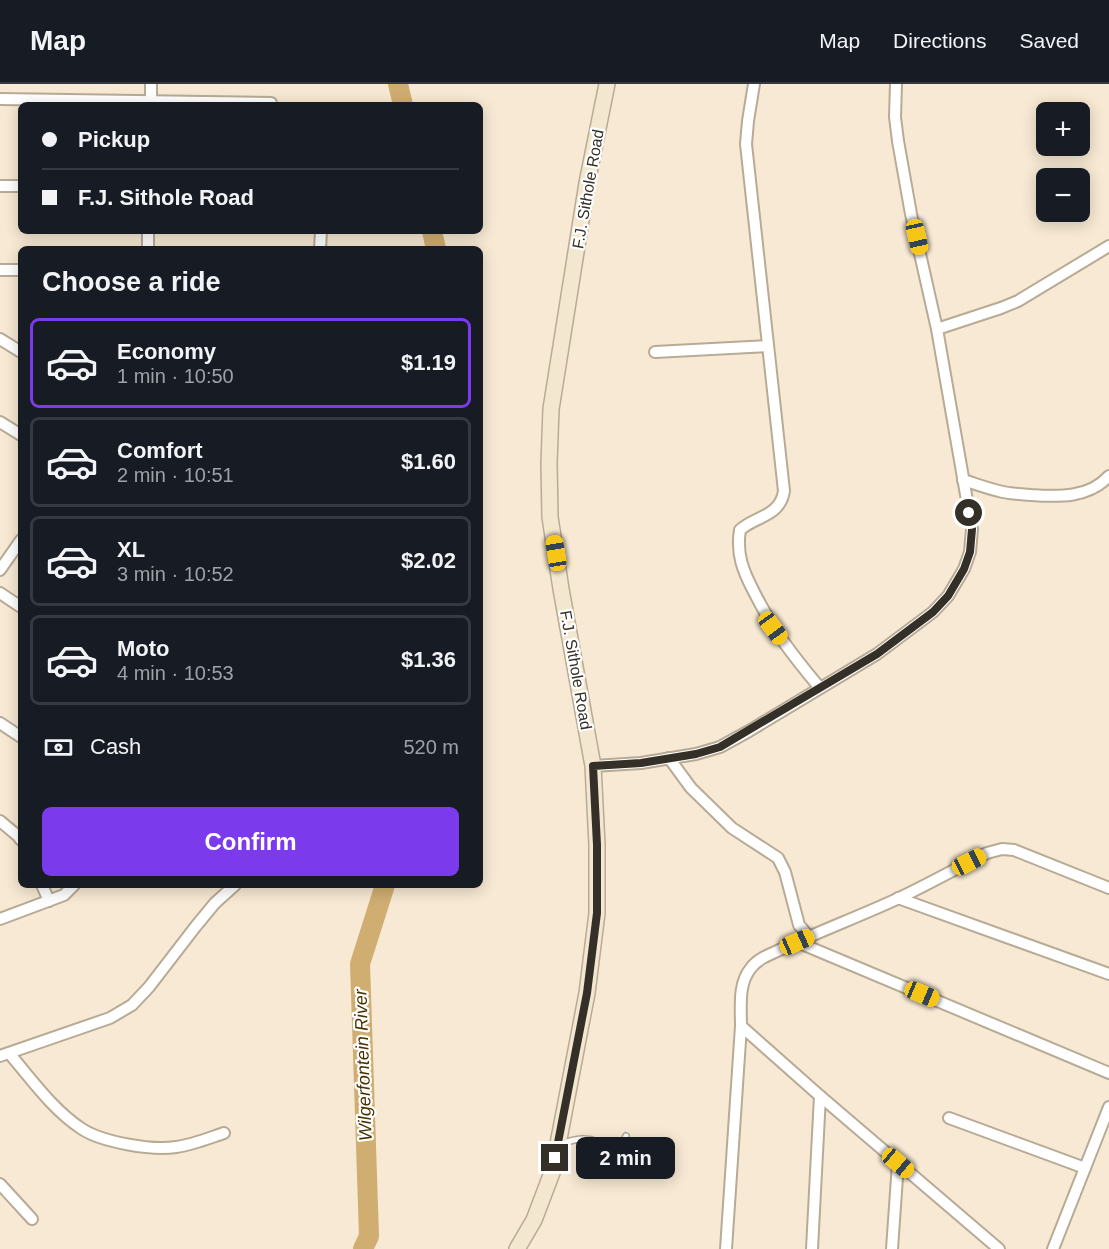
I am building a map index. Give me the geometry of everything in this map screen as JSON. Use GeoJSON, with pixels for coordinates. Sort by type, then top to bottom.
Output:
{"type":"FeatureCollection","features":[{"type":"Feature","properties":{"kind":"street"},"geometry":{"type":"LineString","coordinates":[[151,102],[152,84]]}},
{"type":"Feature","properties":{"kind":"street","name":"F.J. Sithole Road"},"geometry":{"type":"LineString","coordinates":[[517,1249],[534,1220],[553,1170],[587,993],[597,913],[597,845],[593,766],[550,517],[549,463],[551,410],[587,183],[607,84]]}},
{"type":"Feature","properties":{"kind":"street"},"geometry":{"type":"LineString","coordinates":[[754,84],[746,144],[784,495],[768,515],[740,530],[740,556],[745,576],[773,628],[820,688]]}},
{"type":"Feature","properties":{"kind":"street"},"geometry":{"type":"LineString","coordinates":[[593,766],[641,763],[696,754],[720,747],[877,654],[933,612],[948,596],[964,569],[970,552],[972,529],[938,328],[911,214],[898,141],[895,117],[896,84]]}},
{"type":"Feature","properties":{"kind":"street"},"geometry":{"type":"LineString","coordinates":[[0,99],[113,102]]}},
{"type":"Feature","properties":{"kind":"street"},"geometry":{"type":"LineString","coordinates":[[0,186],[18,186]]}},
{"type":"Feature","properties":{"kind":"street"},"geometry":{"type":"LineString","coordinates":[[938,328],[1018,301],[1109,246]]}},
{"type":"Feature","properties":{"kind":"street"},"geometry":{"type":"LineString","coordinates":[[0,270],[18,270]]}},
{"type":"Feature","properties":{"kind":"street"},"geometry":{"type":"LineString","coordinates":[[0,339],[18,350]]}},
{"type":"Feature","properties":{"kind":"street"},"geometry":{"type":"LineString","coordinates":[[655,352],[768,346]]}},
{"type":"Feature","properties":{"kind":"street"},"geometry":{"type":"LineString","coordinates":[[0,423],[18,433]]}},
{"type":"Feature","properties":{"kind":"street"},"geometry":{"type":"LineString","coordinates":[[963,480],[1005,493],[1051,497],[1074,495],[1087,491],[1109,476]]}},
{"type":"Feature","properties":{"kind":"street"},"geometry":{"type":"LineString","coordinates":[[0,570],[18,544]]}},
{"type":"Feature","properties":{"kind":"street"},"geometry":{"type":"LineString","coordinates":[[0,593],[18,605]]}},
{"type":"Feature","properties":{"kind":"street"},"geometry":{"type":"LineString","coordinates":[[0,723],[18,735]]}},
{"type":"Feature","properties":{"kind":"street"},"geometry":{"type":"LineString","coordinates":[[669,758],[691,788],[726,824],[778,858],[785,872],[799,926],[809,936]]}},
{"type":"Feature","properties":{"kind":"street"},"geometry":{"type":"LineString","coordinates":[[0,821],[18,836]]}},
{"type":"Feature","properties":{"kind":"street"},"geometry":{"type":"LineString","coordinates":[[726,1249],[741,996],[751,967],[759,960],[809,936],[898,898],[987,853],[1002,849],[1014,850],[1109,888]]}},
{"type":"Feature","properties":{"kind":"street"},"geometry":{"type":"LineString","coordinates":[[43,888],[49,901]]}},
{"type":"Feature","properties":{"kind":"street"},"geometry":{"type":"LineString","coordinates":[[0,919],[64,895],[71,888]]}},
{"type":"Feature","properties":{"kind":"street"},"geometry":{"type":"LineString","coordinates":[[225,1133],[177,1147],[157,1149],[108,1140],[83,1130],[4,1055],[110,1018],[132,1005],[149,987],[215,903],[232,888]]}},
{"type":"Feature","properties":{"kind":"street"},"geometry":{"type":"LineString","coordinates":[[898,898],[1109,974]]}},
{"type":"Feature","properties":{"kind":"street"},"geometry":{"type":"LineString","coordinates":[[797,942],[1109,1073]]}},
{"type":"Feature","properties":{"kind":"street"},"geometry":{"type":"LineString","coordinates":[[741,1026],[999,1249]]}},
{"type":"Feature","properties":{"kind":"street"},"geometry":{"type":"LineString","coordinates":[[812,1249],[820,1096]]}},
{"type":"Feature","properties":{"kind":"street"},"geometry":{"type":"LineString","coordinates":[[1053,1249],[1109,1107]]}},
{"type":"Feature","properties":{"kind":"street"},"geometry":{"type":"LineString","coordinates":[[949,1118],[1085,1168]]}},
{"type":"Feature","properties":{"kind":"street"},"geometry":{"type":"LineString","coordinates":[[892,1249],[898,1163]]}},
{"type":"Feature","properties":{"kind":"street"},"geometry":{"type":"LineString","coordinates":[[0,1184],[32,1219]]}},
{"type":"Feature","properties":{"kind":"lane"},"geometry":{"type":"LineString","coordinates":[[558,1145],[582,1138],[595,1140],[608,1150],[613,1150],[623,1143],[626,1136]]}},
{"type":"Feature","properties":{"kind":"waterway","name":"Wilgerfontein River"},"geometry":{"type":"LineString","coordinates":[[398,84],[402,102]]}},
{"type":"Feature","properties":{"kind":"waterway","name":"Wilgerfontein River"},"geometry":{"type":"LineString","coordinates":[[433,234],[435,246]]}},
{"type":"Feature","properties":{"kind":"waterway","name":"Wilgerfontein River"},"geometry":{"type":"LineString","coordinates":[[363,1249],[369,1236],[360,964],[384,888]]}},
{"type":"Feature","properties":{"kind":"route"},"geometry":{"type":"LineString","coordinates":[[555,1158],[587,993],[597,913],[597,845],[593,766],[641,763],[696,754],[720,747],[877,654],[933,612],[948,596],[964,569],[970,552],[972,529],[969,513]]}}]}
